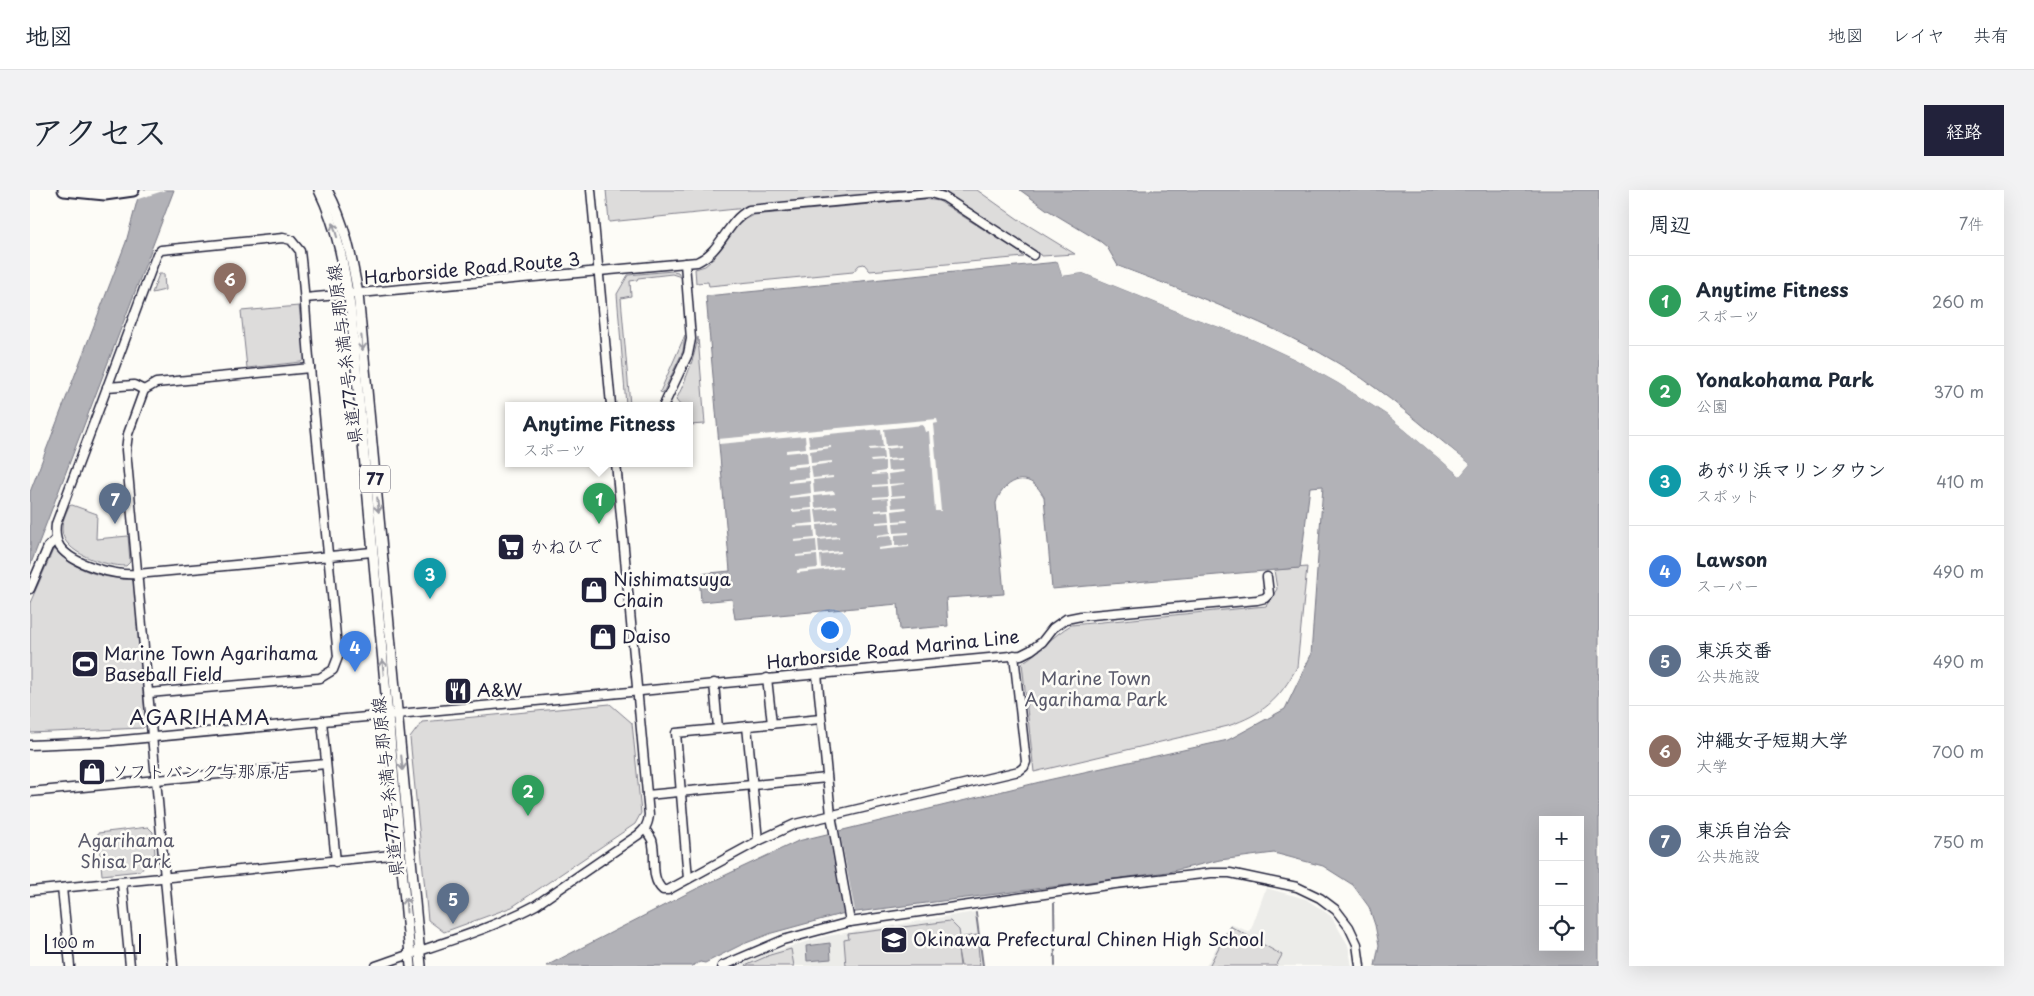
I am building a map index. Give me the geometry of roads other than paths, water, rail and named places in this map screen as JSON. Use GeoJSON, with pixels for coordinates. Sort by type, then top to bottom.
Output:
{"type":"FeatureCollection","features":[{"type":"Feature","properties":{"kind":"highway"},"geometry":{"type":"LineString","coordinates":[[64,190],[104,194],[133,190]]}},
{"type":"Feature","properties":{"kind":"main road","name":"県道77号糸満与那原線"},"geometry":{"type":"LineString","coordinates":[[319,190],[335,231],[353,295],[372,552],[421,966]]}},
{"type":"Feature","properties":{"kind":"main road","name":"県道77号糸満与那原線"},"geometry":{"type":"LineString","coordinates":[[327,190],[339,215],[345,235],[353,295],[392,715],[401,854],[411,966]]}},
{"type":"Feature","properties":{"kind":"street"},"geometry":{"type":"LineString","coordinates":[[591,190],[611,402]]}},
{"type":"Feature","properties":{"kind":"street","name":"Harborside Road Route 3"},"geometry":{"type":"LineString","coordinates":[[305,298],[697,262],[710,255],[737,219],[749,210],[930,193],[944,197],[1033,255]]}},
{"type":"Feature","properties":{"kind":"street"},"geometry":{"type":"LineString","coordinates":[[149,693],[320,678],[328,674],[336,664],[338,657],[328,556],[310,368],[300,251],[291,240],[283,238],[161,250],[157,254],[56,524],[56,539],[65,552],[91,566],[112,573],[137,574],[328,556],[372,552]]}},
{"type":"Feature","properties":{"kind":"street"},"geometry":{"type":"LineString","coordinates":[[665,402],[688,354],[691,339],[685,263]]}},
{"type":"Feature","properties":{"kind":"street"},"geometry":{"type":"LineString","coordinates":[[173,966],[126,441],[144,390],[156,383],[310,368]]}},
{"type":"Feature","properties":{"kind":"street"},"geometry":{"type":"LineString","coordinates":[[107,387],[134,385],[144,390]]}},
{"type":"Feature","properties":{"kind":"street"},"geometry":{"type":"LineString","coordinates":[[376,966],[499,922],[528,909],[645,829],[649,816],[616,467]]}},
{"type":"Feature","properties":{"kind":"street"},"geometry":{"type":"LineString","coordinates":[[30,588],[48,546],[56,539]]}},
{"type":"Feature","properties":{"kind":"street","name":"Harborside Road Marina Line"},"geometry":{"type":"LineString","coordinates":[[30,745],[82,744],[1014,656],[1031,650],[1042,642],[1053,628],[1066,619],[1081,616],[1258,600],[1265,598],[1268,594],[1267,578]]}},
{"type":"Feature","properties":{"kind":"street"},"geometry":{"type":"LineString","coordinates":[[645,829],[652,840],[656,880],[663,890],[668,890],[758,841],[795,824],[1019,771],[1026,762],[1014,656]]}},
{"type":"Feature","properties":{"kind":"street"},"geometry":{"type":"LineString","coordinates":[[817,674],[826,778],[850,922]]}},
{"type":"Feature","properties":{"kind":"street"},"geometry":{"type":"LineString","coordinates":[[767,678],[772,724]]}},
{"type":"Feature","properties":{"kind":"street"},"geometry":{"type":"LineString","coordinates":[[714,683],[718,728]]}},
{"type":"Feature","properties":{"kind":"street"},"geometry":{"type":"LineString","coordinates":[[688,879],[676,733],[821,719]]}},
{"type":"Feature","properties":{"kind":"street"},"geometry":{"type":"LineString","coordinates":[[322,722],[336,862]]}},
{"type":"Feature","properties":{"kind":"street"},"geometry":{"type":"LineString","coordinates":[[747,726],[758,841]]}},
{"type":"Feature","properties":{"kind":"street"},"geometry":{"type":"LineString","coordinates":[[30,792],[326,764]]}},
{"type":"Feature","properties":{"kind":"street"},"geometry":{"type":"LineString","coordinates":[[647,795],[826,778]]}},
{"type":"Feature","properties":{"kind":"street"},"geometry":{"type":"LineString","coordinates":[[30,891],[336,862],[401,854]]}},
{"type":"Feature","properties":{"kind":"street"},"geometry":{"type":"LineString","coordinates":[[722,966],[782,940],[850,922],[1114,884],[1230,873],[1297,887],[1320,898],[1336,910],[1349,927],[1357,944],[1360,966]]}},
{"type":"Feature","properties":{"kind":"street"},"geometry":{"type":"LineString","coordinates":[[122,882],[130,966]]}},
{"type":"Feature","properties":{"kind":"street"},"geometry":{"type":"LineString","coordinates":[[62,888],[70,966]]}},
{"type":"Feature","properties":{"kind":"waterway"},"geometry":{"type":"LineString","coordinates":[[1054,903],[1055,966]]}},
{"type":"Feature","properties":{"kind":"waterway"},"geometry":{"type":"LineString","coordinates":[[976,913],[983,966]]}},
{"type":"Feature","properties":{"kind":"place","name":"沖繩女子短期大学"},"geometry":{"type":"Point","coordinates":[230,304]}},
{"type":"Feature","properties":{"kind":"place","name":"東浜自治会"},"geometry":{"type":"Point","coordinates":[115,524]}},
{"type":"Feature","properties":{"kind":"place","name":"Anytime Fitness"},"geometry":{"type":"Point","coordinates":[599,524]}},
{"type":"Feature","properties":{"kind":"place","name":"かねひで"},"geometry":{"type":"Point","coordinates":[511,547]}},
{"type":"Feature","properties":{"kind":"place","name":"Nishimatsuya Chain"},"geometry":{"type":"Point","coordinates":[594,590]}},
{"type":"Feature","properties":{"kind":"place","name":"あがり浜マリンタウン"},"geometry":{"type":"Point","coordinates":[430,599]}},
{"type":"Feature","properties":{"kind":"place","name":"Daiso"},"geometry":{"type":"Point","coordinates":[603,637]}},
{"type":"Feature","properties":{"kind":"place","name":"Marine Town Agarihama Baseball Field"},"geometry":{"type":"Point","coordinates":[85,664]}},
{"type":"Feature","properties":{"kind":"place","name":"Lawson"},"geometry":{"type":"Point","coordinates":[355,672]}},
{"type":"Feature","properties":{"kind":"place","name":"A&W"},"geometry":{"type":"Point","coordinates":[458,691]}},
{"type":"Feature","properties":{"kind":"place","name":"ソフトバンク与那原店"},"geometry":{"type":"Point","coordinates":[92,772]}},
{"type":"Feature","properties":{"kind":"place","name":"Yonakohama Park"},"geometry":{"type":"Point","coordinates":[528,816]}},
{"type":"Feature","properties":{"kind":"place","name":"東浜交番"},"geometry":{"type":"Point","coordinates":[453,924]}},
{"type":"Feature","properties":{"kind":"place","name":"Okinawa Prefectural Chinen High School"},"geometry":{"type":"Point","coordinates":[894,940]}},
{"type":"Feature","properties":{"kind":"district","name":"AGARIHAMA"},"geometry":{"type":"Point","coordinates":[200,718]}},
{"type":"Feature","properties":{"kind":"park label","name":"Marine Town Agarihama Park"},"geometry":{"type":"Point","coordinates":[1096,689]}},
{"type":"Feature","properties":{"kind":"park label","name":"Agarihama Shisa Park"},"geometry":{"type":"Point","coordinates":[126,851]}}]}
